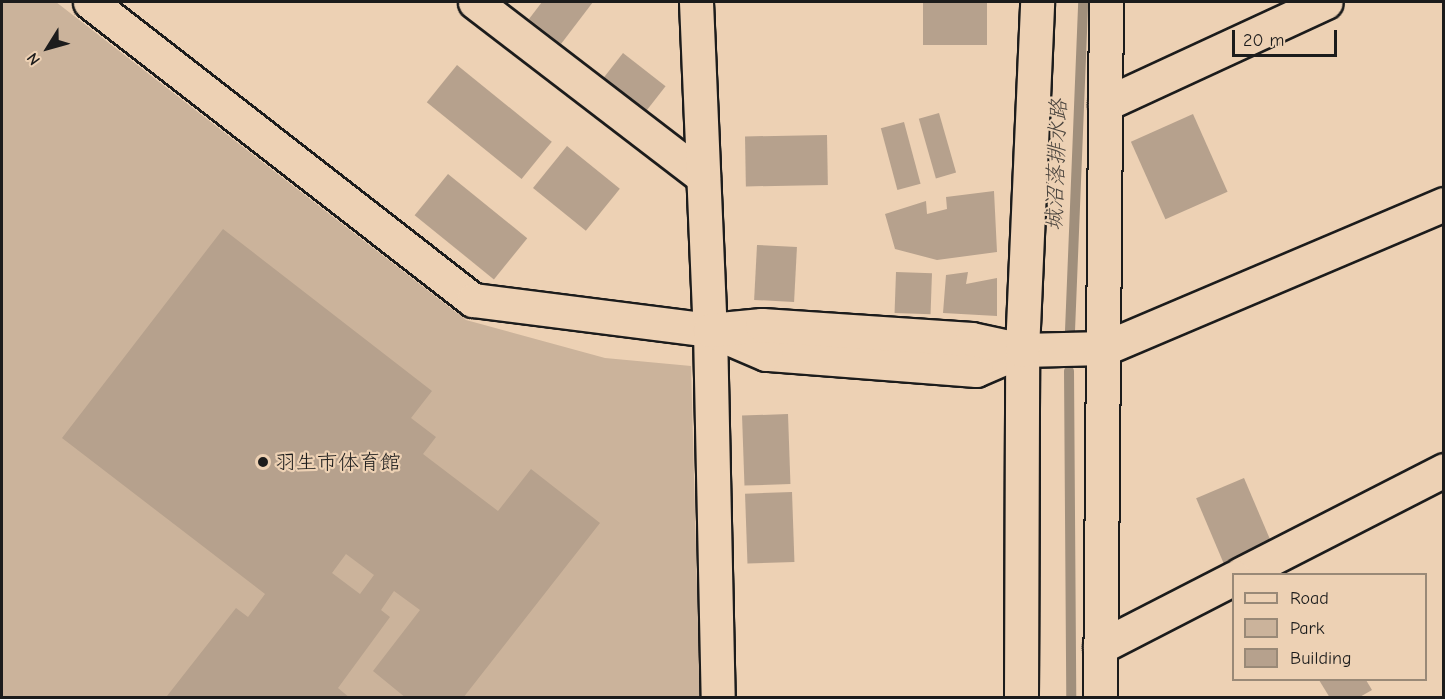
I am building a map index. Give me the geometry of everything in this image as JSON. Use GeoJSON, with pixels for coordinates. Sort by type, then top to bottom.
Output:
{"type":"FeatureCollection","features":[{"type":"Feature","properties":{"kind":"street"},"geometry":{"type":"LineString","coordinates":[[90,2],[473,300],[710,330],[766,354],[976,370],[1022,351],[1105,348],[1443,204]]}},
{"type":"Feature","properties":{"kind":"street"},"geometry":{"type":"LineString","coordinates":[[475,2],[703,177]]}},
{"type":"Feature","properties":{"kind":"street"},"geometry":{"type":"LineString","coordinates":[[696,2],[710,330],[718,698]]}},
{"type":"Feature","properties":{"kind":"street"},"geometry":{"type":"LineString","coordinates":[[1021,698],[1022,351],[1037,2]]}},
{"type":"Feature","properties":{"kind":"street"},"geometry":{"type":"LineString","coordinates":[[1100,698],[1105,348],[1106,2]]}},
{"type":"Feature","properties":{"kind":"street"},"geometry":{"type":"LineString","coordinates":[[1105,104],[1326,2]]}},
{"type":"Feature","properties":{"kind":"street"},"geometry":{"type":"LineString","coordinates":[[1243,573],[1443,470]]}},
{"type":"Feature","properties":{"kind":"street"},"geometry":{"type":"LineString","coordinates":[[1100,647],[1232,579]]}},
{"type":"Feature","properties":{"kind":"green space"},"geometry":{"type":"Polygon","coordinates":[[[2,2],[56,2],[466,320],[605,358],[691,366],[700,697],[2,697],[2,2]]]}},
{"type":"Feature","properties":{"kind":"building"},"geometry":{"type":"Polygon","coordinates":[[[542,2],[593,2],[561,44],[529,19],[542,2]]]}},
{"type":"Feature","properties":{"kind":"building"},"geometry":{"type":"Polygon","coordinates":[[[923,2],[987,2],[987,45],[923,45],[923,2]]]}},
{"type":"Feature","properties":{"kind":"building"},"geometry":{"type":"Polygon","coordinates":[[[623,53],[666,86],[645,113],[602,80],[623,53]]]}},
{"type":"Feature","properties":{"kind":"building"},"geometry":{"type":"Polygon","coordinates":[[[457,65],[552,142],[522,179],[427,102],[457,65]]]}},
{"type":"Feature","properties":{"kind":"building"},"geometry":{"type":"Polygon","coordinates":[[[939,113],[956,173],[936,178],[919,119],[939,113]]]}},
{"type":"Feature","properties":{"kind":"building"},"geometry":{"type":"Polygon","coordinates":[[[1193,114],[1228,192],[1165,219],[1131,142],[1193,114]]]}},
{"type":"Feature","properties":{"kind":"building"},"geometry":{"type":"Polygon","coordinates":[[[904,122],[921,184],[897,190],[881,128],[904,122]]]}},
{"type":"Feature","properties":{"kind":"building"},"geometry":{"type":"Polygon","coordinates":[[[827,135],[828,185],[746,186],[745,136],[827,135]]]}},
{"type":"Feature","properties":{"kind":"building"},"geometry":{"type":"Polygon","coordinates":[[[567,146],[620,189],[586,231],[533,188],[567,146]]]}},
{"type":"Feature","properties":{"kind":"building"},"geometry":{"type":"Polygon","coordinates":[[[448,174],[527,238],[494,279],[415,215],[448,174]]]}},
{"type":"Feature","properties":{"kind":"building"},"geometry":{"type":"Polygon","coordinates":[[[994,191],[997,252],[937,260],[895,249],[885,214],[926,201],[927,214],[947,209],[946,197],[994,191]]]}},
{"type":"Feature","properties":{"kind":"building","name":"羽生市体育館"},"geometry":{"type":"Polygon","coordinates":[[[223,229],[432,391],[411,418],[436,437],[423,454],[498,511],[531,469],[600,523],[463,698],[406,698],[373,671],[420,610],[394,591],[381,610],[390,617],[338,688],[350,698],[167,696],[236,608],[248,617],[265,594],[62,438],[223,229]],[[346,554],[332,573],[360,594],[374,575],[346,554]]]}},
{"type":"Feature","properties":{"kind":"building"},"geometry":{"type":"Polygon","coordinates":[[[757,245],[797,247],[794,302],[754,300],[757,245]]]}},
{"type":"Feature","properties":{"kind":"building"},"geometry":{"type":"Polygon","coordinates":[[[896,272],[932,273],[931,314],[895,313],[896,272]]]}},
{"type":"Feature","properties":{"kind":"building"},"geometry":{"type":"Polygon","coordinates":[[[968,272],[966,284],[997,278],[997,316],[943,313],[946,275],[968,272]]]}},
{"type":"Feature","properties":{"kind":"building"},"geometry":{"type":"Polygon","coordinates":[[[788,414],[790,484],[744,486],[742,416],[788,414]]]}},
{"type":"Feature","properties":{"kind":"building"},"geometry":{"type":"Polygon","coordinates":[[[1244,478],[1276,553],[1228,573],[1196,498],[1244,478]]]}},
{"type":"Feature","properties":{"kind":"building"},"geometry":{"type":"Polygon","coordinates":[[[792,492],[794,562],[747,564],[745,494],[792,492]]]}},
{"type":"Feature","properties":{"kind":"building"},"geometry":{"type":"Polygon","coordinates":[[[1320,681],[1367,681],[1372,690],[1358,698],[1330,698],[1320,681]]]}},
{"type":"Feature","properties":{"kind":"waterway","name":"城沼落排水路"},"geometry":{"type":"LineString","coordinates":[[1070,331],[1083,2]]}},
{"type":"Feature","properties":{"kind":"waterway","name":"城沼落排水路"},"geometry":{"type":"LineString","coordinates":[[1069,371],[1071,698]]}},
{"type":"Feature","properties":{"kind":"place","name":"羽生市体育館"},"geometry":{"type":"Point","coordinates":[263,462]}}]}
